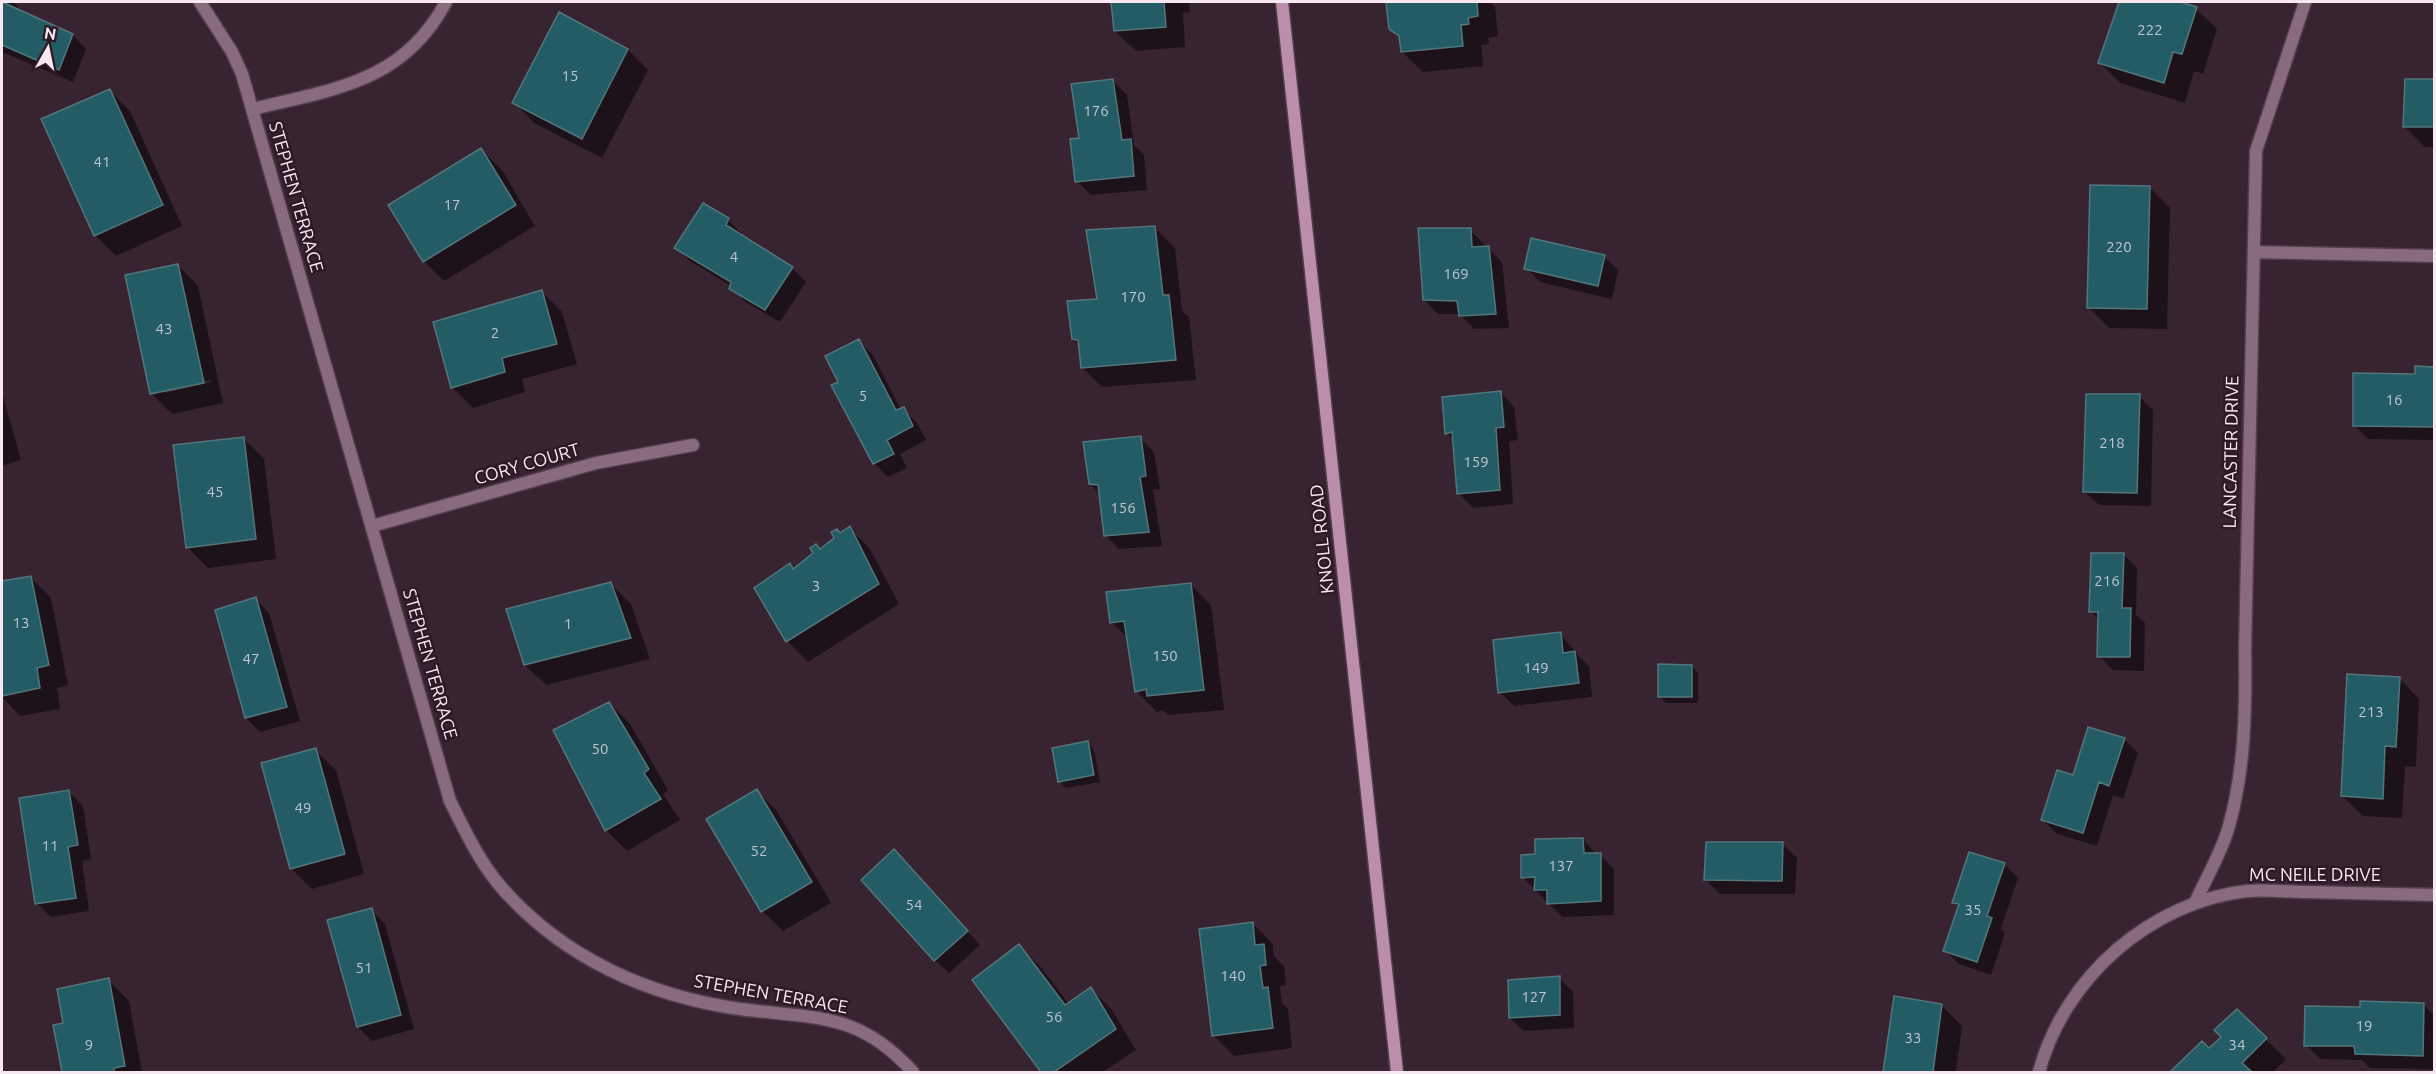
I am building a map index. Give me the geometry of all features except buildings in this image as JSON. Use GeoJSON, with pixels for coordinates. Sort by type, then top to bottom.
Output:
{"type":"FeatureCollection","features":[{"type":"Feature","properties":{"kind":"street","name":"STEPHEN TERRACE"},"geometry":{"type":"LineString","coordinates":[[200,2],[232,52],[242,74],[450,801],[478,854],[501,886],[535,922],[575,953],[628,980],[673,996],[738,1008],[834,1020],[879,1039],[914,1072]]}},
{"type":"Feature","properties":{"kind":"street"},"geometry":{"type":"LineString","coordinates":[[253,109],[360,82],[382,71],[420,39],[446,2]]}},
{"type":"Feature","properties":{"kind":"street","name":"KNOLL ROAD"},"geometry":{"type":"LineString","coordinates":[[1282,2],[1397,1072]]}},
{"type":"Feature","properties":{"kind":"street","name":"LANCASTER DRIVE"},"geometry":{"type":"LineString","coordinates":[[2195,903],[2229,827],[2242,754],[2246,704],[2245,650],[2256,151],[2305,2]]}},
{"type":"Feature","properties":{"kind":"street"},"geometry":{"type":"LineString","coordinates":[[2254,252],[2434,256]]}},
{"type":"Feature","properties":{"kind":"street","name":"CORY COURT"},"geometry":{"type":"LineString","coordinates":[[372,526],[596,462],[693,446]]}},
{"type":"Feature","properties":{"kind":"street","name":"MC NEILE DRIVE"},"geometry":{"type":"LineString","coordinates":[[2039,1072],[2059,1020],[2080,987],[2096,968],[2130,939],[2195,903],[2247,891],[2434,895]]}}]}
